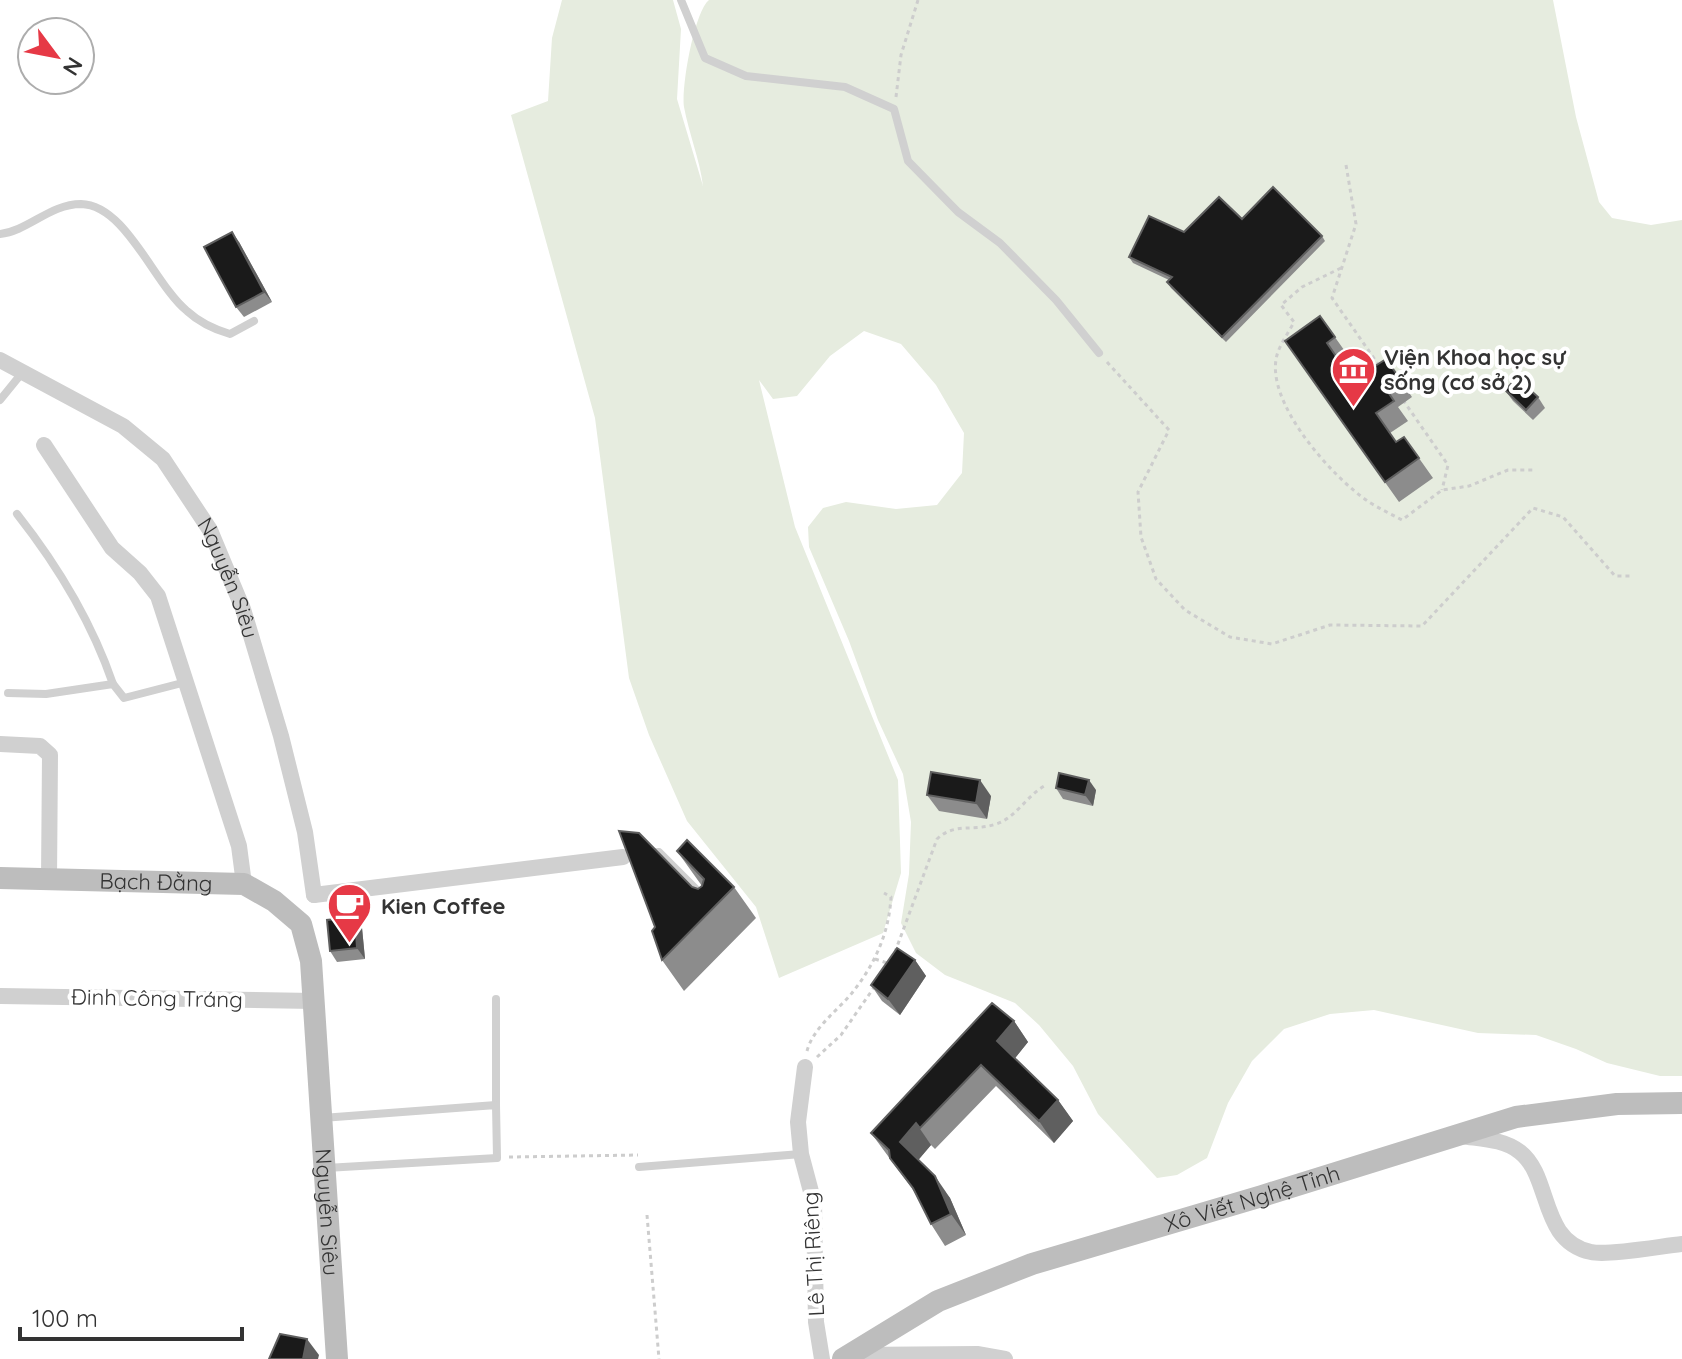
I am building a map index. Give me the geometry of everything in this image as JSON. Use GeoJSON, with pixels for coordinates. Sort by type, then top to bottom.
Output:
{"type":"FeatureCollection","features":[{"type":"Feature","properties":{"kind":"main road","name":"Bạch Đằng"},"geometry":{"type":"LineString","coordinates":[[0,878],[244,884],[274,901],[301,924]]}},
{"type":"Feature","properties":{"kind":"main road","name":"Nguyễn Siêu"},"geometry":{"type":"LineString","coordinates":[[301,924],[311,961],[337,1359]]}},
{"type":"Feature","properties":{"kind":"main road","name":"Xô Viết Nghệ Tỉnh"},"geometry":{"type":"LineString","coordinates":[[848,1358],[938,1301],[1032,1264],[1516,1117],[1617,1104],[1682,1103]]}},
{"type":"Feature","properties":{"kind":"street","name":"Nguyễn Siêu"},"geometry":{"type":"LineString","coordinates":[[0,360],[123,426],[163,459],[210,530],[243,609],[281,736],[305,832],[314,895]]}},
{"type":"Feature","properties":{"kind":"street"},"geometry":{"type":"LineString","coordinates":[[44,445],[112,548],[140,573],[158,596],[239,846],[244,884]]}},
{"type":"Feature","properties":{"kind":"street"},"geometry":{"type":"LineString","coordinates":[[0,744],[40,746],[50,755],[49,880]]}},
{"type":"Feature","properties":{"kind":"street"},"geometry":{"type":"LineString","coordinates":[[301,924],[314,895],[623,857]]}},
{"type":"Feature","properties":{"kind":"street","name":"Đinh Công Tráng"},"geometry":{"type":"LineString","coordinates":[[0,996],[314,1001]]}},
{"type":"Feature","properties":{"kind":"street","name":"Lê Thị Riêng"},"geometry":{"type":"LineString","coordinates":[[805,1067],[798,1122],[801,1154],[814,1203],[815,1308],[822,1359]]}},
{"type":"Feature","properties":{"kind":"street"},"geometry":{"type":"LineString","coordinates":[[1456,1136],[1506,1144],[1519,1150],[1531,1162],[1553,1219],[1569,1244],[1593,1253],[1682,1244]]}},
{"type":"Feature","properties":{"kind":"street"},"geometry":{"type":"LineString","coordinates":[[848,1358],[977,1354],[1005,1359]]}},
{"type":"Feature","properties":{"kind":"lane"},"geometry":{"type":"LineString","coordinates":[[681,0],[705,58],[746,76],[845,87],[894,109],[908,161],[958,212],[1000,243],[1056,300],[1099,353]]}},
{"type":"Feature","properties":{"kind":"lane"},"geometry":{"type":"LineString","coordinates":[[0,234],[6,234],[55,209],[80,204],[103,208],[133,241],[185,311],[210,328],[230,334],[254,321]]}},
{"type":"Feature","properties":{"kind":"lane"},"geometry":{"type":"LineString","coordinates":[[0,400],[22,373]]}},
{"type":"Feature","properties":{"kind":"lane"},"geometry":{"type":"LineString","coordinates":[[17,514],[53,560],[100,647],[113,684],[124,698],[186,682]]}},
{"type":"Feature","properties":{"kind":"lane"},"geometry":{"type":"LineString","coordinates":[[8,693],[46,694],[113,684]]}},
{"type":"Feature","properties":{"kind":"lane"},"geometry":{"type":"LineString","coordinates":[[623,857],[659,852],[709,902]]}},
{"type":"Feature","properties":{"kind":"lane"},"geometry":{"type":"LineString","coordinates":[[325,1168],[497,1158],[496,999]]}},
{"type":"Feature","properties":{"kind":"lane"},"geometry":{"type":"LineString","coordinates":[[321,1118],[496,1105]]}},
{"type":"Feature","properties":{"kind":"lane"},"geometry":{"type":"LineString","coordinates":[[639,1167],[801,1154]]}},
{"type":"Feature","properties":{"kind":"path"},"geometry":{"type":"LineString","coordinates":[[894,109],[901,55],[918,0]]}},
{"type":"Feature","properties":{"kind":"path"},"geometry":{"type":"LineString","coordinates":[[1346,165],[1356,224],[1332,298],[1386,375]]}},
{"type":"Feature","properties":{"kind":"path"},"geometry":{"type":"LineString","coordinates":[[1341,268],[1302,287],[1281,305],[1294,322],[1277,356],[1277,384],[1290,415],[1336,473],[1368,501],[1402,520],[1442,490],[1469,486],[1508,470],[1536,470]]}},
{"type":"Feature","properties":{"kind":"path"},"geometry":{"type":"LineString","coordinates":[[1099,353],[1169,430],[1138,492],[1141,537],[1156,579],[1185,610],[1230,637],[1272,644],[1330,625],[1422,626],[1533,508],[1563,517],[1615,576],[1630,576]]}},
{"type":"Feature","properties":{"kind":"path"},"geometry":{"type":"LineString","coordinates":[[1404,401],[1448,465],[1442,490]]}},
{"type":"Feature","properties":{"kind":"path"},"geometry":{"type":"LineString","coordinates":[[875,959],[890,964],[937,839],[948,829],[998,824],[1032,792],[1046,785]]}},
{"type":"Feature","properties":{"kind":"path"},"geometry":{"type":"LineString","coordinates":[[805,1067],[808,1047],[875,959],[890,919],[891,897],[884,893]]}},
{"type":"Feature","properties":{"kind":"path"},"geometry":{"type":"LineString","coordinates":[[805,1067],[841,1035],[882,976]]}},
{"type":"Feature","properties":{"kind":"path"},"geometry":{"type":"LineString","coordinates":[[497,1158],[639,1155],[639,1167]]}},
{"type":"Feature","properties":{"kind":"path"},"geometry":{"type":"LineString","coordinates":[[647,1215],[659,1359]]}},
{"type":"Feature","properties":{"kind":"shaded area"},"geometry":{"type":"Polygon","coordinates":[[[562,0],[673,0],[681,29],[677,99],[703,186],[684,97],[694,34],[703,7],[709,0],[1553,0],[1576,117],[1599,202],[1612,218],[1651,225],[1682,220],[1682,1076],[1660,1076],[1607,1063],[1536,1035],[1478,1033],[1374,1010],[1330,1014],[1284,1029],[1252,1061],[1228,1103],[1207,1158],[1177,1175],[1157,1178],[1098,1114],[1073,1066],[1039,1025],[1015,1003],[945,975],[916,953],[901,923],[909,874],[911,822],[903,774],[878,720],[809,547],[808,527],[823,508],[846,502],[896,509],[937,505],[962,473],[964,433],[936,385],[901,344],[864,331],[830,356],[797,396],[773,399],[759,380],[795,527],[898,780],[901,873],[883,933],[779,978],[756,907],[687,821],[649,735],[629,678],[595,418],[511,115],[548,101],[552,38],[562,0]]]}},
{"type":"Feature","properties":{"kind":"building"},"geometry":{"type":"Polygon","coordinates":[[[1273,187],[1322,236],[1222,337],[1167,282],[1172,277],[1129,257],[1149,216],[1184,232],[1219,197],[1242,219],[1273,187]]]}},
{"type":"Feature","properties":{"kind":"building"},"geometry":{"type":"Polygon","coordinates":[[[232,232],[264,292],[236,307],[204,247],[232,232]]]}},
{"type":"Feature","properties":{"kind":"building","name":"Viện Khoa học sự sống (cơ sở 2)"},"geometry":{"type":"Polygon","coordinates":[[[1320,316],[1335,337],[1327,343],[1342,365],[1360,353],[1372,368],[1386,359],[1398,376],[1384,386],[1394,401],[1376,413],[1396,442],[1404,437],[1419,458],[1385,482],[1285,341],[1320,316]]]}},
{"type":"Feature","properties":{"kind":"building"},"geometry":{"type":"Polygon","coordinates":[[[1517,378],[1538,397],[1526,410],[1505,390],[1517,378]]]}},
{"type":"Feature","properties":{"kind":"building"},"geometry":{"type":"Polygon","coordinates":[[[931,772],[980,780],[976,803],[927,795],[931,772]]]}},
{"type":"Feature","properties":{"kind":"building"},"geometry":{"type":"Polygon","coordinates":[[[1059,773],[1089,780],[1085,795],[1056,788],[1059,773]]]}},
{"type":"Feature","properties":{"kind":"building"},"geometry":{"type":"Polygon","coordinates":[[[619,831],[639,833],[692,887],[698,889],[704,879],[677,851],[687,840],[734,887],[662,960],[652,931],[655,927],[619,831]]]}},
{"type":"Feature","properties":{"kind":"building"},"geometry":{"type":"Polygon","coordinates":[[[355,917],[357,948],[330,951],[327,920],[355,917]]]}},
{"type":"Feature","properties":{"kind":"building"},"geometry":{"type":"Polygon","coordinates":[[[897,948],[915,960],[888,999],[871,985],[897,948]]]}},
{"type":"Feature","properties":{"kind":"building"},"geometry":{"type":"Polygon","coordinates":[[[992,1003],[1014,1021],[997,1041],[1058,1100],[1039,1121],[981,1065],[920,1128],[916,1123],[900,1142],[935,1176],[951,1214],[931,1224],[913,1188],[890,1158],[889,1150],[871,1133],[992,1003]]]}},
{"type":"Feature","properties":{"kind":"building"},"geometry":{"type":"Polygon","coordinates":[[[280,1334],[307,1339],[303,1359],[269,1359],[280,1334]]]}},
{"type":"Feature","properties":{"kind":"place","name":"Viện Khoa học sự sống (cơ sở 2)"},"geometry":{"type":"Point","coordinates":[1353,409]}},
{"type":"Feature","properties":{"kind":"place","name":"Kien Coffee"},"geometry":{"type":"Point","coordinates":[350,945]}}]}
